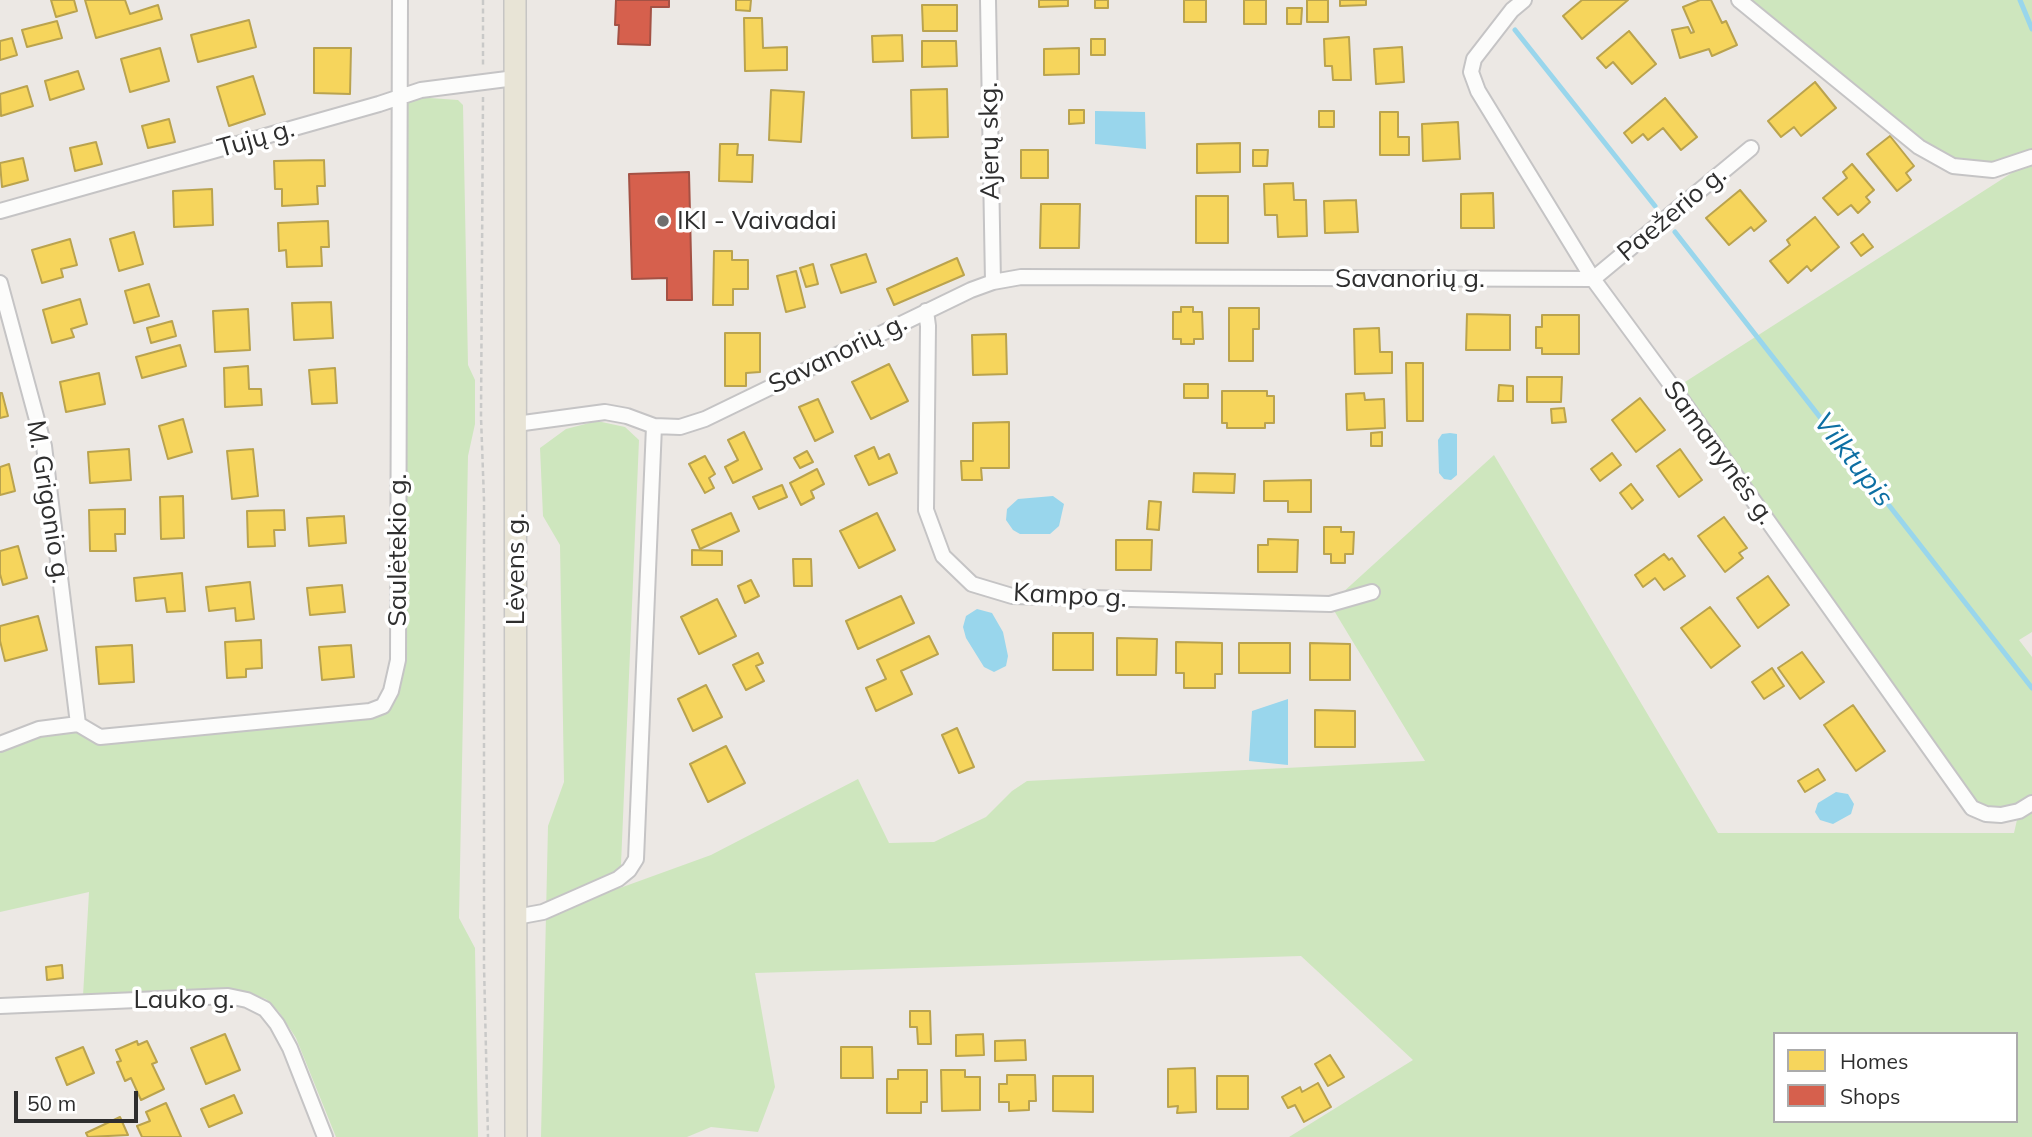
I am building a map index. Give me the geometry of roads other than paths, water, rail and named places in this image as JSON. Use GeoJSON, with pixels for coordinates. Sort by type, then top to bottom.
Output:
{"type":"FeatureCollection","features":[{"type":"Feature","properties":{"kind":"main road","name":"Lėvens g."},"geometry":{"type":"LineString","coordinates":[[515,0],[516,1137]]}},
{"type":"Feature","properties":{"kind":"street","name":"Saulėtekio g."},"geometry":{"type":"LineString","coordinates":[[0,744],[39,729],[78,724],[100,737],[370,711],[383,706],[391,691],[398,660],[400,0]]}},
{"type":"Feature","properties":{"kind":"street","name":"Ajerų skg."},"geometry":{"type":"LineString","coordinates":[[988,0],[993,282]]}},
{"type":"Feature","properties":{"kind":"street","name":"Samanynės g."},"geometry":{"type":"LineString","coordinates":[[1524,0],[1512,10],[1474,59],[1471,72],[1478,91],[1593,279],[1972,808],[1986,814],[2001,815],[2019,811],[2032,803]]}},
{"type":"Feature","properties":{"kind":"street"},"geometry":{"type":"LineString","coordinates":[[1739,0],[1919,147],[1953,166],[1993,170],[2032,157]]}},
{"type":"Feature","properties":{"kind":"street","name":"Tujų g."},"geometry":{"type":"LineString","coordinates":[[0,211],[438,86],[515,78]]}},
{"type":"Feature","properties":{"kind":"street","name":"Paežerio g."},"geometry":{"type":"LineString","coordinates":[[1593,279],[1751,148]]}},
{"type":"Feature","properties":{"kind":"street","name":"Savanorių g."},"geometry":{"type":"LineString","coordinates":[[516,424],[606,412],[654,426],[680,427],[705,419],[926,311],[993,282],[1021,277],[1593,279]]}},
{"type":"Feature","properties":{"kind":"street","name":"M. Grigonio g."},"geometry":{"type":"LineString","coordinates":[[0,283],[44,446],[78,724]]}},
{"type":"Feature","properties":{"kind":"street","name":"Kampo g."},"geometry":{"type":"LineString","coordinates":[[926,311],[926,510],[943,556],[972,584],[1012,596],[1330,604],[1372,592]]}},
{"type":"Feature","properties":{"kind":"street"},"geometry":{"type":"LineString","coordinates":[[516,917],[543,912],[618,879],[629,870],[636,859],[654,426]]}},
{"type":"Feature","properties":{"kind":"street","name":"Lauko g."},"geometry":{"type":"LineString","coordinates":[[0,1006],[228,996],[247,1000],[265,1009],[277,1024],[290,1048],[325,1137]]}},
{"type":"Feature","properties":{"kind":"water"},"geometry":{"type":"Polygon","coordinates":[[[1095,111],[1145,112],[1146,149],[1095,144],[1095,111]]]}},
{"type":"Feature","properties":{"kind":"water"},"geometry":{"type":"Polygon","coordinates":[[[1442,434],[1457,434],[1457,475],[1451,480],[1444,479],[1439,473],[1438,440],[1442,434]]]}},
{"type":"Feature","properties":{"kind":"water"},"geometry":{"type":"Polygon","coordinates":[[[1053,496],[1064,504],[1059,526],[1050,534],[1020,534],[1013,530],[1006,520],[1007,509],[1018,499],[1053,496]]]}},
{"type":"Feature","properties":{"kind":"water"},"geometry":{"type":"Polygon","coordinates":[[[977,609],[992,613],[1003,632],[1008,656],[1006,666],[994,672],[984,667],[966,638],[963,627],[966,616],[977,609]]]}},
{"type":"Feature","properties":{"kind":"water"},"geometry":{"type":"Polygon","coordinates":[[[1288,699],[1288,765],[1249,761],[1252,711],[1288,699]]]}},
{"type":"Feature","properties":{"kind":"water"},"geometry":{"type":"Polygon","coordinates":[[[1836,792],[1848,794],[1854,804],[1851,814],[1833,824],[1820,820],[1815,812],[1818,803],[1836,792]]]}},
{"type":"Feature","properties":{"kind":"waterway"},"geometry":{"type":"LineString","coordinates":[[2020,0],[2032,29]]}},
{"type":"Feature","properties":{"kind":"waterway","name":"Vilktupis"},"geometry":{"type":"LineString","coordinates":[[1515,30],[1655,206]]}},
{"type":"Feature","properties":{"kind":"waterway","name":"Vilktupis"},"geometry":{"type":"LineString","coordinates":[[1675,232],[2032,688]]}},
{"type":"Feature","properties":{"kind":"place","name":"IKI - Vaivadai"},"geometry":{"type":"Point","coordinates":[663,221]}}]}
